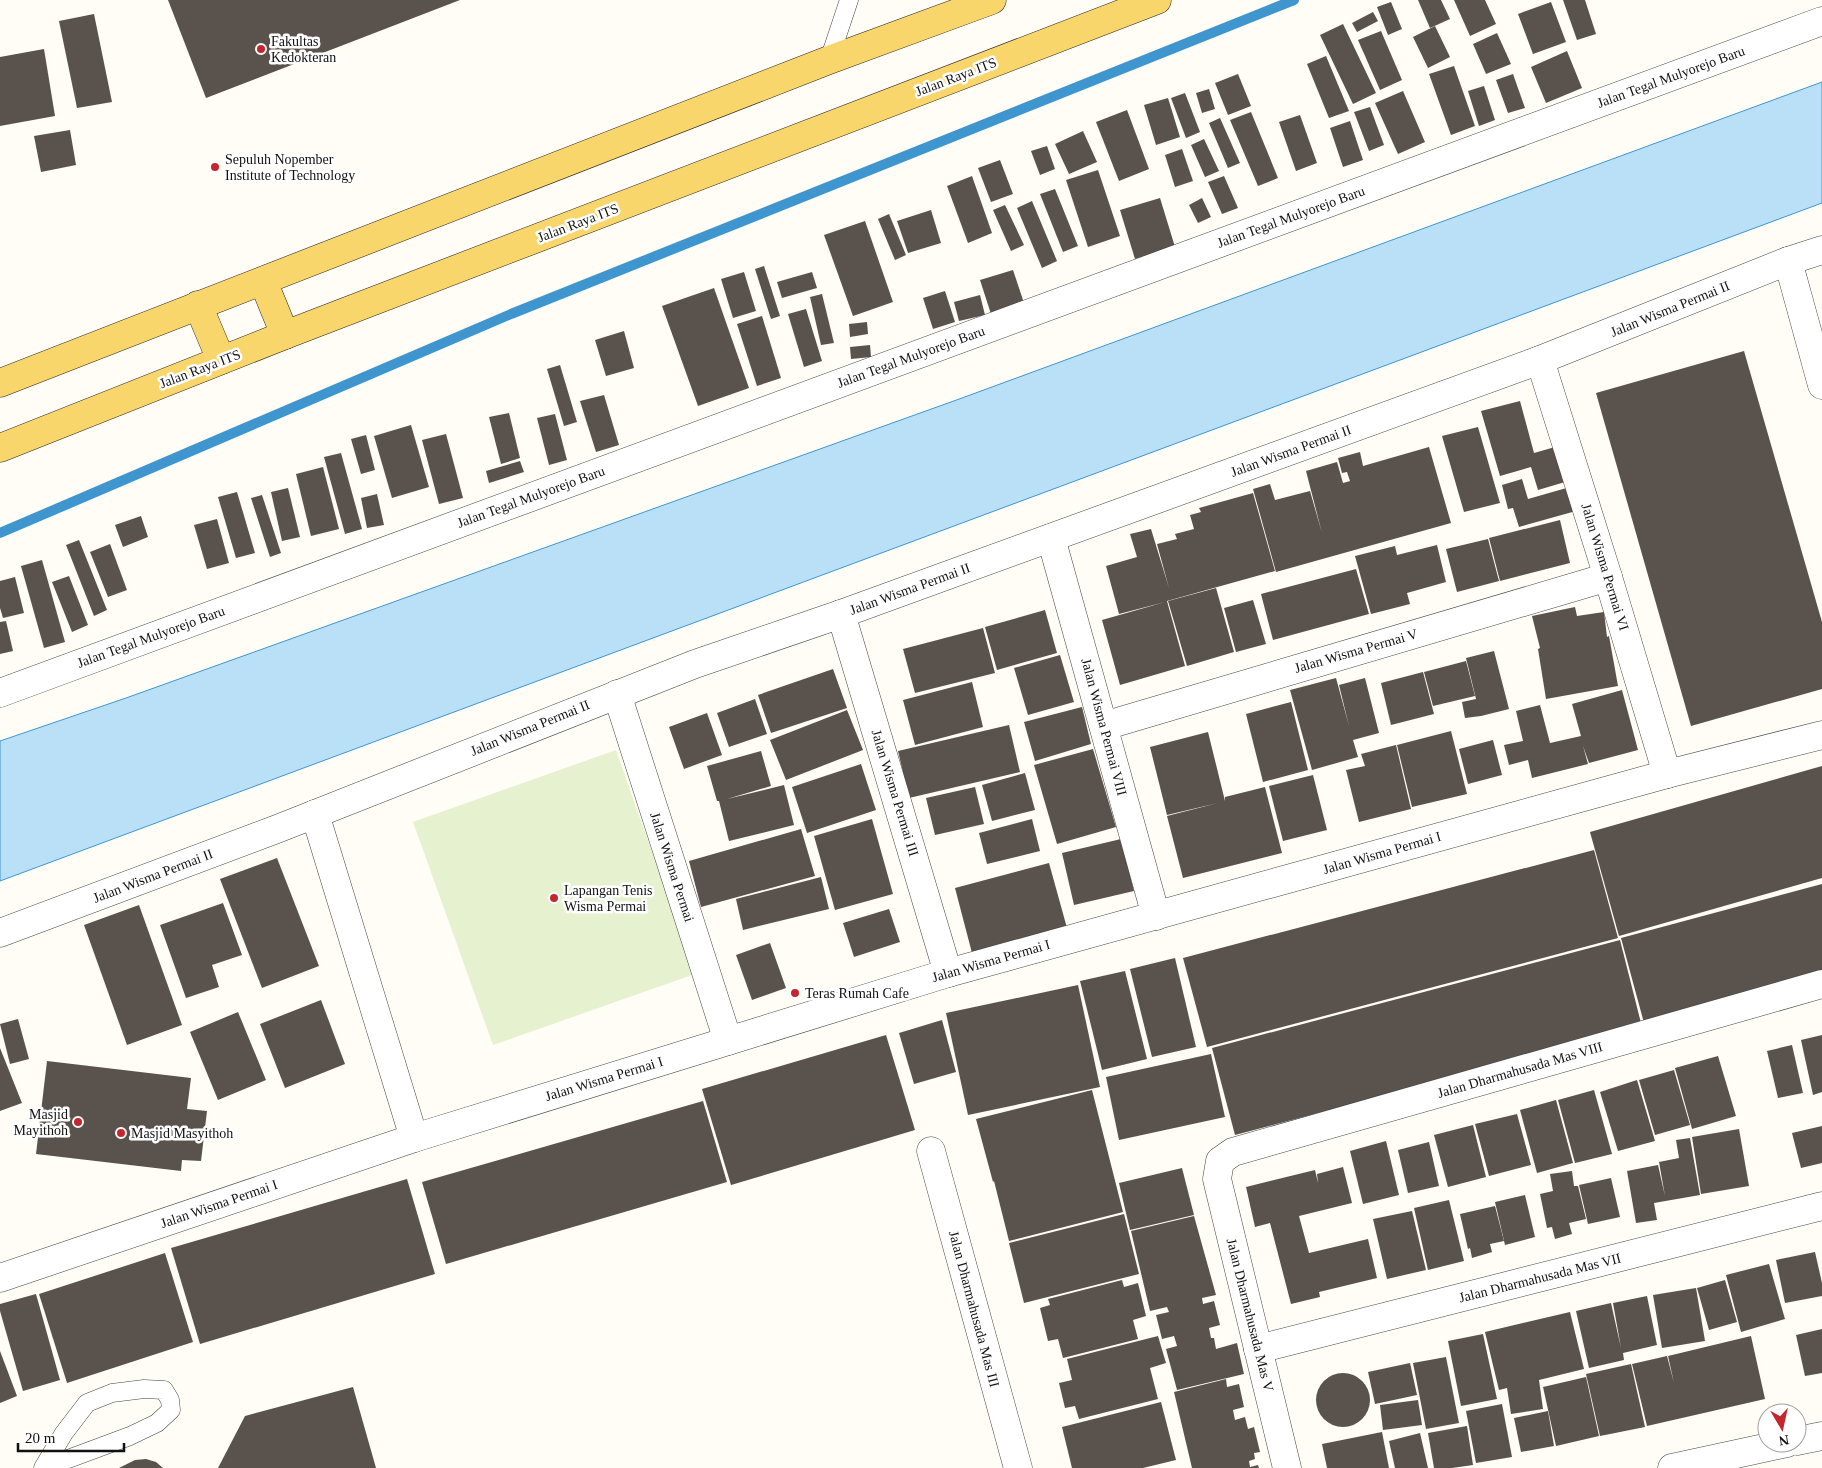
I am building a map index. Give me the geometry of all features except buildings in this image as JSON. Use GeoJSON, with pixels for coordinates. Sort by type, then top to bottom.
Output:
{"type":"FeatureCollection","features":[{"type":"Feature","properties":{"kind":"main road"},"geometry":{"type":"LineString","coordinates":[[0,382],[829,60],[992,0]]}},
{"type":"Feature","properties":{"kind":"main road","name":"Jalan Raya ITS"},"geometry":{"type":"LineString","coordinates":[[0,448],[285,335],[1157,0]]}},
{"type":"Feature","properties":{"kind":"main road"},"geometry":{"type":"LineString","coordinates":[[263,281],[285,335]]}},
{"type":"Feature","properties":{"kind":"main road"},"geometry":{"type":"LineString","coordinates":[[198,305],[221,360]]}},
{"type":"Feature","properties":{"kind":"street","name":"Jalan Tegal Mulyorejo Baru"},"geometry":{"type":"LineString","coordinates":[[0,693],[1822,21]]}},
{"type":"Feature","properties":{"kind":"street","name":"Jalan Wisma Permai II"},"geometry":{"type":"LineString","coordinates":[[0,933],[315,814],[695,664],[841,614],[1540,360],[1822,250]]}},
{"type":"Feature","properties":{"kind":"street"},"geometry":{"type":"LineString","coordinates":[[1788,262],[1822,385]]}},
{"type":"Feature","properties":{"kind":"street","name":"Jalan Wisma Permai VI"},"geometry":{"type":"LineString","coordinates":[[1540,360],[1668,774]]}},
{"type":"Feature","properties":{"kind":"street","name":"Jalan Wisma Permai VIII"},"geometry":{"type":"LineString","coordinates":[[1051,538],[1156,916]]}},
{"type":"Feature","properties":{"kind":"street","name":"Jalan Wisma Permai V"},"geometry":{"type":"LineString","coordinates":[[1104,726],[1608,577]]}},
{"type":"Feature","properties":{"kind":"street","name":"Jalan Wisma Permai III"},"geometry":{"type":"LineString","coordinates":[[841,614],[948,973]]}},
{"type":"Feature","properties":{"kind":"street","name":"Jalan Wisma Permai"},"geometry":{"type":"LineString","coordinates":[[617,694],[728,1041]]}},
{"type":"Feature","properties":{"kind":"street","name":"Jalan Wisma Permai I"},"geometry":{"type":"LineString","coordinates":[[0,1278],[414,1138],[948,973],[1668,774],[1822,735]]}},
{"type":"Feature","properties":{"kind":"street"},"geometry":{"type":"LineString","coordinates":[[315,814],[414,1138]]}},
{"type":"Feature","properties":{"kind":"street","name":"Jalan Dharmahusada Mas VIII"},"geometry":{"type":"LineString","coordinates":[[1220,1161],[1233,1152],[1822,984]]}},
{"type":"Feature","properties":{"kind":"street","name":"Jalan Dharmahusada Mas III"},"geometry":{"type":"LineString","coordinates":[[931,1151],[1018,1468]]}},
{"type":"Feature","properties":{"kind":"street","name":"Jalan Dharmahusada Mas V"},"geometry":{"type":"LineString","coordinates":[[1220,1161],[1217,1179],[1287,1468]]}},
{"type":"Feature","properties":{"kind":"street","name":"Jalan Dharmahusada Mas VII"},"geometry":{"type":"LineString","coordinates":[[1258,1349],[1822,1206]]}},
{"type":"Feature","properties":{"kind":"street"},"geometry":{"type":"LineString","coordinates":[[1807,1439],[1822,1436]]}},
{"type":"Feature","properties":{"kind":"street"},"geometry":{"type":"LineString","coordinates":[[1672,1468],[1757,1450]]}},
{"type":"Feature","properties":{"kind":"lane"},"geometry":{"type":"LineString","coordinates":[[829,60],[849,0]]}},
{"type":"Feature","properties":{"kind":"lane"},"geometry":{"type":"LineString","coordinates":[[144,1389],[164,1390],[170,1400],[171,1410],[157,1423],[130,1436],[44,1468],[64,1433],[87,1403],[112,1393],[144,1389]]}},
{"type":"Feature","properties":{"kind":"green space","name":"Lapangan Tenis Wisma Permai"},"geometry":{"type":"Polygon","coordinates":[[[616,750],[695,974],[493,1045],[413,822],[616,750]]]}},
{"type":"Feature","properties":{"kind":"water"},"geometry":{"type":"Polygon","coordinates":[[[1822,82],[1822,203],[0,881],[0,741],[126,698],[962,398],[1822,82]]]}},
{"type":"Feature","properties":{"kind":"waterway"},"geometry":{"type":"LineString","coordinates":[[0,533],[511,314],[1294,0]]}},
{"type":"Feature","properties":{"kind":"place","name":"Fakultas Kedokteran"},"geometry":{"type":"Point","coordinates":[261,49]}},
{"type":"Feature","properties":{"kind":"place","name":"Sepuluh Nopember Institute of Technology"},"geometry":{"type":"Point","coordinates":[215,167]}},
{"type":"Feature","properties":{"kind":"place","name":"Lapangan Tenis Wisma Permai"},"geometry":{"type":"Point","coordinates":[554,898]}},
{"type":"Feature","properties":{"kind":"place","name":"Teras Rumah Cafe"},"geometry":{"type":"Point","coordinates":[795,993]}},
{"type":"Feature","properties":{"kind":"place","name":"Masjid Mayithoh"},"geometry":{"type":"Point","coordinates":[78,1122]}},
{"type":"Feature","properties":{"kind":"place","name":"Masjid Masyithoh"},"geometry":{"type":"Point","coordinates":[121,1133]}}]}
